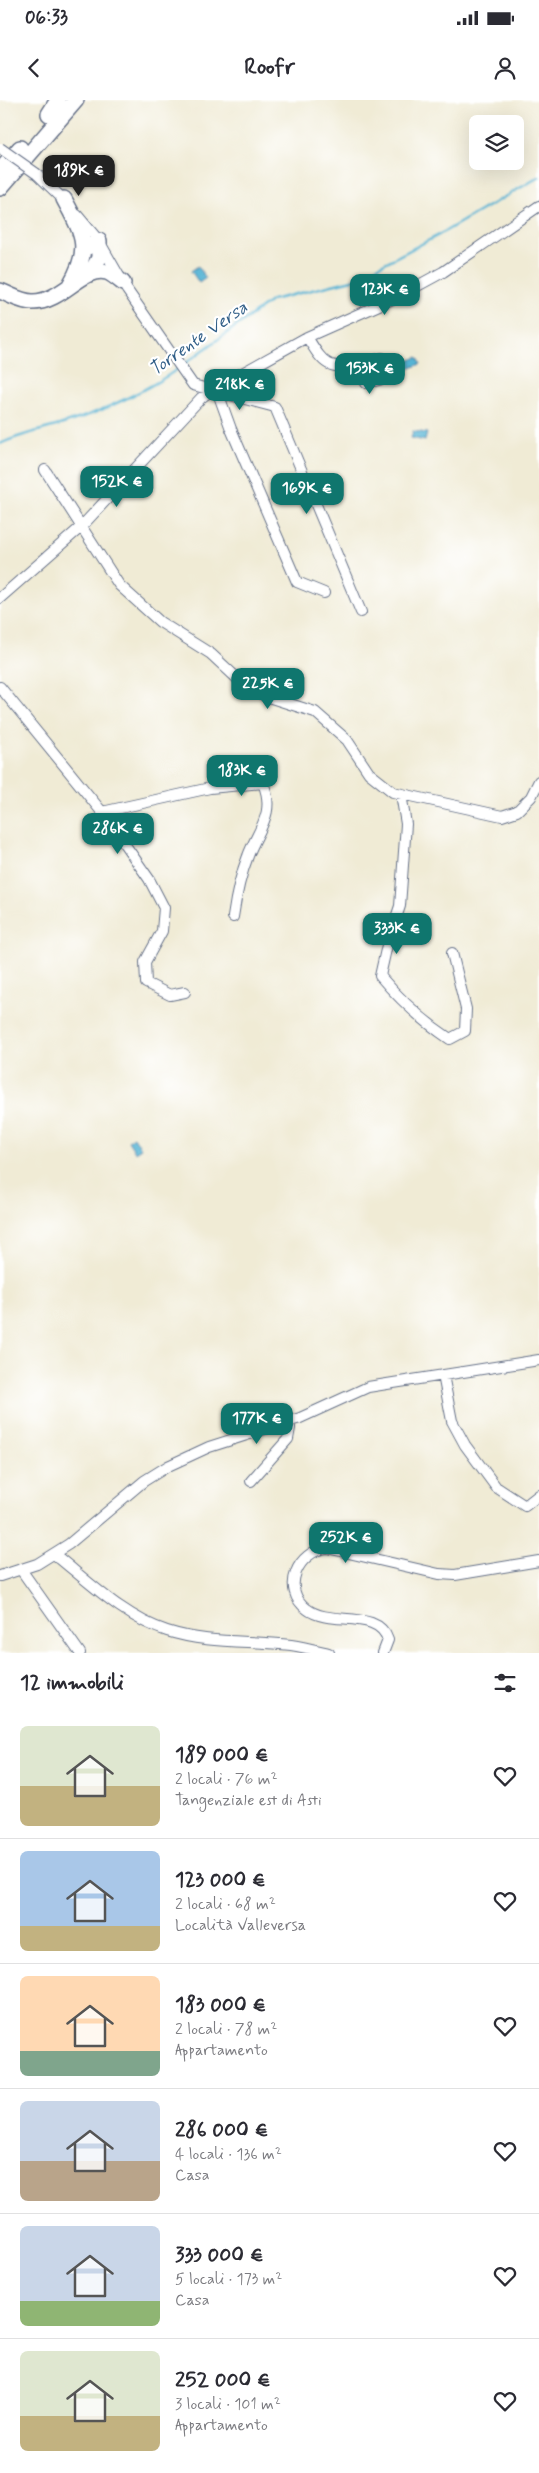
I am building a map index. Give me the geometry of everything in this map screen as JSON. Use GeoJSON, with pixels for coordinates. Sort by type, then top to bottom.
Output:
{"type":"FeatureCollection","features":[{"type":"Feature","properties":{"kind":"highway"},"geometry":{"type":"LineString","coordinates":[[49,114],[58,100]]}},
{"type":"Feature","properties":{"kind":"highway"},"geometry":{"type":"LineString","coordinates":[[0,171],[62,100]]}},
{"type":"Feature","properties":{"kind":"highway"},"geometry":{"type":"LineString","coordinates":[[0,188],[76,100]]}},
{"type":"Feature","properties":{"kind":"highway"},"geometry":{"type":"LineString","coordinates":[[64,199],[79,228],[84,249],[80,268],[68,288]]}},
{"type":"Feature","properties":{"kind":"highway"},"geometry":{"type":"LineString","coordinates":[[3,290],[25,301],[36,302],[54,298],[92,271],[99,258],[99,241],[84,249]]}},
{"type":"Feature","properties":{"kind":"highway"},"geometry":{"type":"LineString","coordinates":[[92,271],[107,272],[123,283]]}},
{"type":"Feature","properties":{"kind":"street"},"geometry":{"type":"LineString","coordinates":[[0,148],[37,174],[64,199],[99,241],[123,283],[193,385],[276,407],[361,612]]}},
{"type":"Feature","properties":{"kind":"street"},"geometry":{"type":"LineString","coordinates":[[0,598],[81,527],[201,398],[307,337],[397,297],[443,272],[539,206]]}},
{"type":"Feature","properties":{"kind":"street"},"geometry":{"type":"LineString","coordinates":[[307,337],[321,360],[338,368],[360,365]]}},
{"type":"Feature","properties":{"kind":"street"},"geometry":{"type":"LineString","coordinates":[[214,392],[297,582],[324,593]]}},
{"type":"Feature","properties":{"kind":"street"},"geometry":{"type":"LineString","coordinates":[[45,470],[119,585],[160,622],[211,654],[240,681],[265,696],[315,712],[347,740],[369,772],[393,792],[502,816],[517,811],[531,797],[539,781]]}},
{"type":"Feature","properties":{"kind":"street"},"geometry":{"type":"LineString","coordinates":[[0,687],[102,812],[150,879],[164,908],[162,931],[145,962],[146,983],[170,995],[185,992]]}},
{"type":"Feature","properties":{"kind":"street"},"geometry":{"type":"LineString","coordinates":[[102,812],[210,788],[263,783],[268,796],[267,818],[248,855],[238,885],[233,917]]}},
{"type":"Feature","properties":{"kind":"street"},"geometry":{"type":"LineString","coordinates":[[401,794],[406,824],[400,906],[386,945],[380,976],[426,1024],[450,1039],[465,1031],[466,1009],[452,953]]}},
{"type":"Feature","properties":{"kind":"street"},"geometry":{"type":"LineString","coordinates":[[0,1576],[22,1571],[54,1554],[120,1499],[168,1466],[209,1447],[314,1413],[368,1387],[539,1360]]}},
{"type":"Feature","properties":{"kind":"street"},"geometry":{"type":"LineString","coordinates":[[443,1375],[452,1421],[465,1445],[496,1487],[525,1506],[539,1494]]}},
{"type":"Feature","properties":{"kind":"street"},"geometry":{"type":"LineString","coordinates":[[251,1481],[288,1439],[290,1428],[283,1424]]}},
{"type":"Feature","properties":{"kind":"street"},"geometry":{"type":"LineString","coordinates":[[383,1653],[388,1640],[384,1630],[376,1624],[318,1616],[301,1604],[295,1592],[295,1574],[298,1564],[310,1552],[327,1548],[439,1574],[455,1575],[539,1562]]}},
{"type":"Feature","properties":{"kind":"street"},"geometry":{"type":"LineString","coordinates":[[54,1554],[116,1602],[138,1617],[167,1632],[217,1640],[291,1645],[329,1653]]}},
{"type":"Feature","properties":{"kind":"street"},"geometry":{"type":"LineString","coordinates":[[22,1571],[80,1653]]}},
{"type":"Feature","properties":{"kind":"water"},"geometry":{"type":"Polygon","coordinates":[[[198,266],[206,278],[199,283],[191,271],[198,266]]]}},
{"type":"Feature","properties":{"kind":"water"},"geometry":{"type":"Polygon","coordinates":[[[418,357],[421,364],[408,369],[405,362],[418,357]]]}},
{"type":"Feature","properties":{"kind":"water"},"geometry":{"type":"Polygon","coordinates":[[[413,431],[427,433],[425,441],[411,438],[413,431]]]}},
{"type":"Feature","properties":{"kind":"water"},"geometry":{"type":"Polygon","coordinates":[[[134,1137],[141,1148],[135,1152],[128,1141],[134,1137]]]}},
{"type":"Feature","properties":{"kind":"waterway","name":"Torrente Versa"},"geometry":{"type":"LineString","coordinates":[[183,365],[272,300],[352,280],[437,236],[539,177]]}},
{"type":"Feature","properties":{"kind":"waterway","name":"Torrente Versa"},"geometry":{"type":"LineString","coordinates":[[0,444],[96,412],[126,399],[179,368]]}}]}
